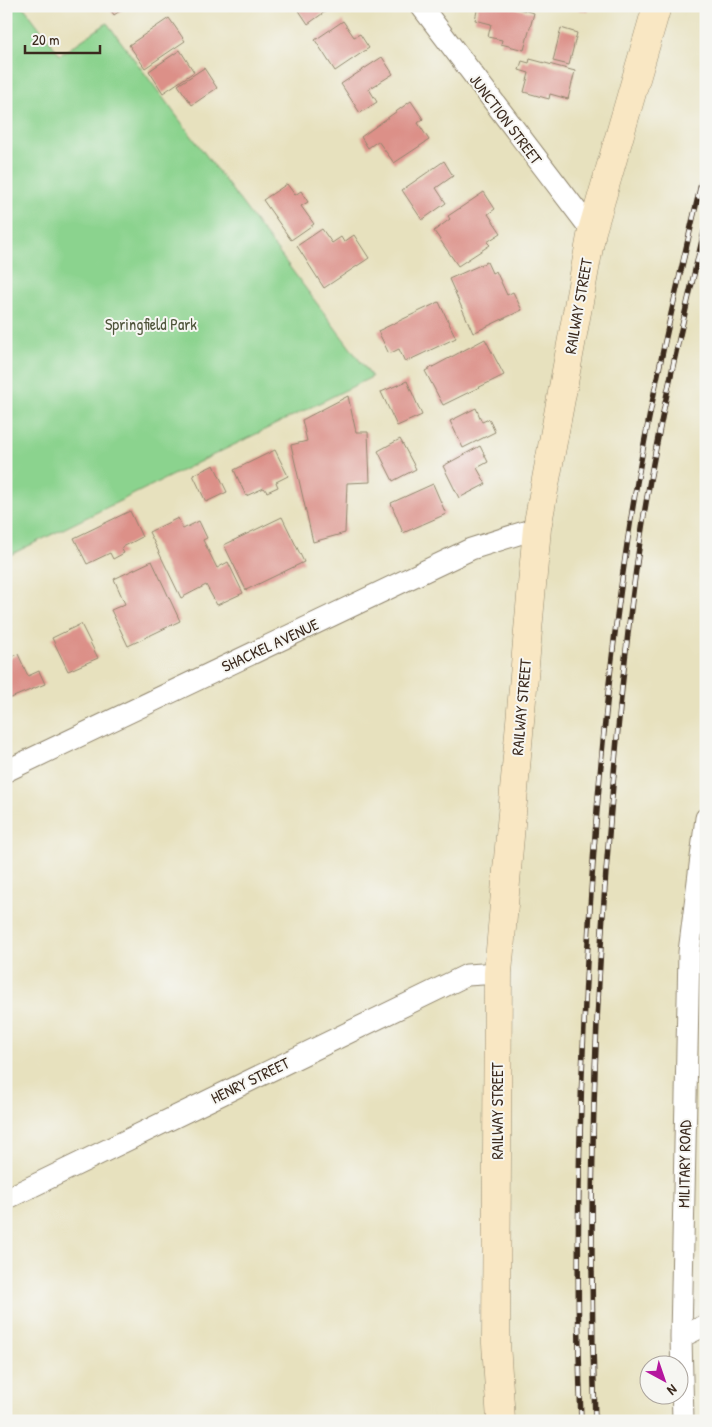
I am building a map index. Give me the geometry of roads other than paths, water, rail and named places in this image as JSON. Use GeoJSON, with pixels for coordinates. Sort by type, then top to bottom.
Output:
{"type":"FeatureCollection","features":[{"type":"Feature","properties":{"kind":"main road","name":"RAILWAY STREET"},"geometry":{"type":"LineString","coordinates":[[501,1421],[496,1343],[498,973],[537,528],[592,231],[657,6]]}},
{"type":"Feature","properties":{"kind":"street","name":"JUNCTION STREET"},"geometry":{"type":"LineString","coordinates":[[420,6],[592,231]]}},
{"type":"Feature","properties":{"kind":"street","name":"SHACKEL AVENUE"},"geometry":{"type":"LineString","coordinates":[[6,771],[471,549],[537,528]]}},
{"type":"Feature","properties":{"kind":"street","name":"MILITARY ROAD"},"geometry":{"type":"LineString","coordinates":[[683,1421],[680,1337],[706,818]]}},
{"type":"Feature","properties":{"kind":"street","name":"HENRY STREET"},"geometry":{"type":"LineString","coordinates":[[6,1199],[467,975],[498,973]]}},
{"type":"Feature","properties":{"kind":"street"},"geometry":{"type":"LineString","coordinates":[[680,1337],[706,1325]]}},
{"type":"Feature","properties":{"kind":"railway"},"geometry":{"type":"LineString","coordinates":[[581,1421],[578,1273],[579,1174],[587,962],[600,768],[614,640],[632,512],[666,337],[706,163]]}},
{"type":"Feature","properties":{"kind":"railway"},"geometry":{"type":"LineString","coordinates":[[595,1421],[592,1196],[596,1046],[604,897],[616,745],[628,629],[650,478],[680,332],[706,224]]}},
{"type":"Feature","properties":{"kind":"park label","name":"Springfield Park"},"geometry":{"type":"Point","coordinates":[151,324]}}]}
